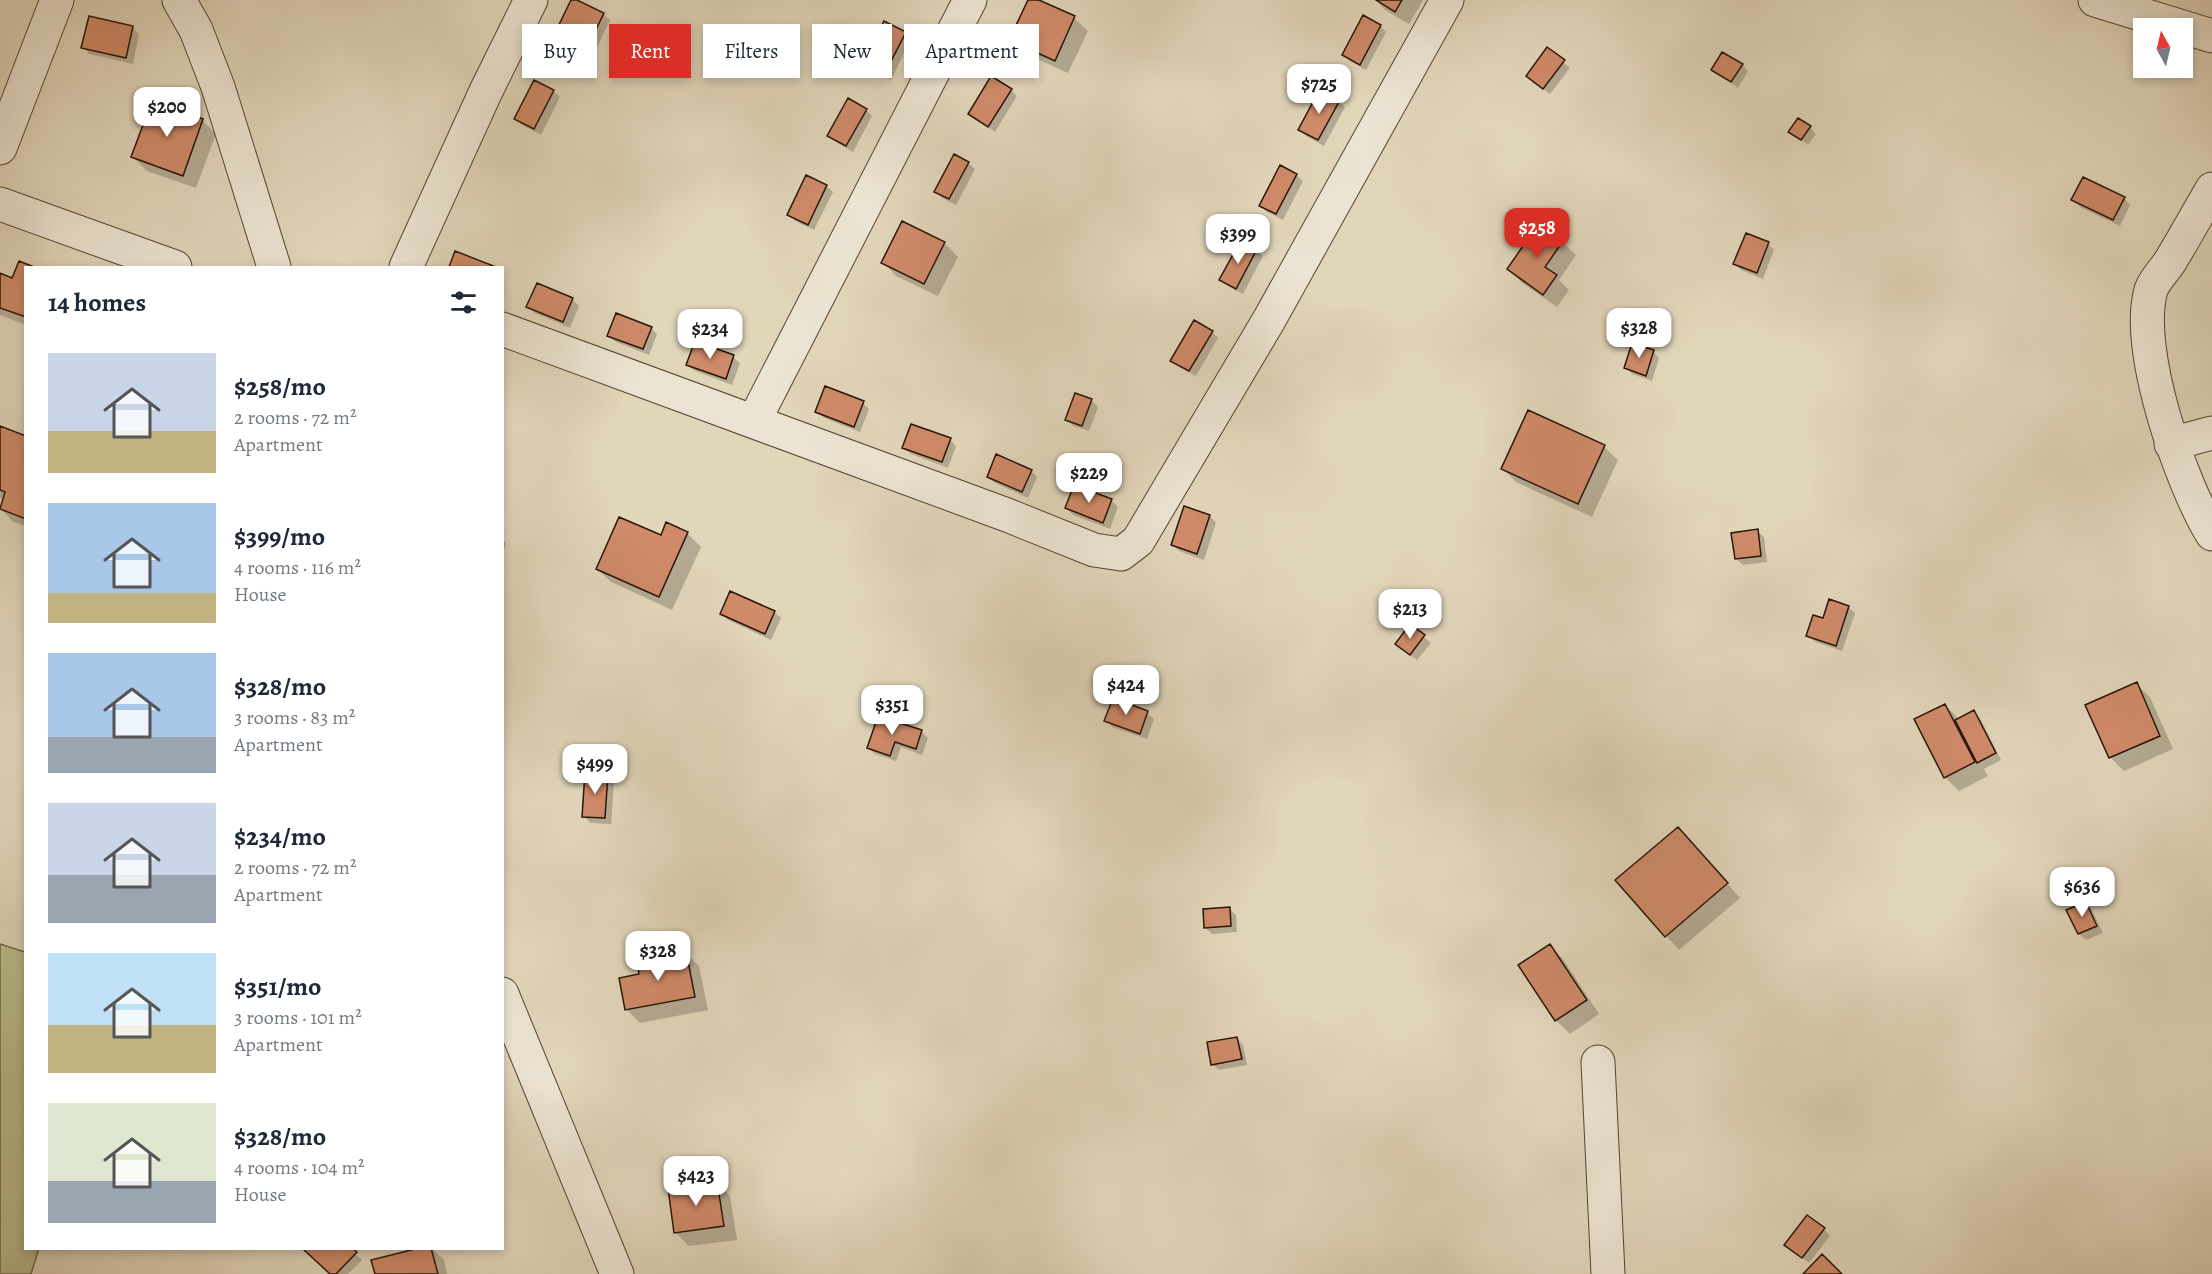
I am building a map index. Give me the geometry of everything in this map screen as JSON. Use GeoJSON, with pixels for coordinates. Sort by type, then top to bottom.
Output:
{"type":"FeatureCollection","features":[{"type":"Feature","properties":{"kind":"street"},"geometry":{"type":"LineString","coordinates":[[0,148],[57,0]]}},
{"type":"Feature","properties":{"kind":"street"},"geometry":{"type":"LineString","coordinates":[[179,0],[196,30],[218,87],[274,266]]}},
{"type":"Feature","properties":{"kind":"street"},"geometry":{"type":"LineString","coordinates":[[406,266],[486,91],[531,0]]}},
{"type":"Feature","properties":{"kind":"street"},"geometry":{"type":"LineString","coordinates":[[754,421],[970,0]]}},
{"type":"Feature","properties":{"kind":"street"},"geometry":{"type":"LineString","coordinates":[[504,330],[1007,515],[1094,550],[1121,554],[1138,541],[1269,320],[1447,0]]}},
{"type":"Feature","properties":{"kind":"street"},"geometry":{"type":"LineString","coordinates":[[2095,0],[2212,36]]}},
{"type":"Feature","properties":{"kind":"street"},"geometry":{"type":"LineString","coordinates":[[2212,189],[2170,261],[2151,288],[2148,310],[2151,360],[2171,444],[2212,534]]}},
{"type":"Feature","properties":{"kind":"street"},"geometry":{"type":"LineString","coordinates":[[0,204],[172,266]]}},
{"type":"Feature","properties":{"kind":"street"},"geometry":{"type":"LineString","coordinates":[[2171,444],[2212,433]]}},
{"type":"Feature","properties":{"kind":"street"},"geometry":{"type":"LineString","coordinates":[[504,999],[618,1274]]}},
{"type":"Feature","properties":{"kind":"street"},"geometry":{"type":"LineString","coordinates":[[1598,1062],[1608,1274]]}},
{"type":"Feature","properties":{"kind":"green space"},"geometry":{"type":"Polygon","coordinates":[[[0,944],[24,952],[24,1250],[38,1250],[31,1274],[0,1274],[0,944]]]}},
{"type":"Feature","properties":{"kind":"building"},"geometry":{"type":"Polygon","coordinates":[[[571,0],[577,0],[604,13],[597,27],[597,24],[559,24],[571,0]]]}},
{"type":"Feature","properties":{"kind":"building"},"geometry":{"type":"Polygon","coordinates":[[[1028,0],[1039,0],[1075,16],[1055,61],[1039,54],[1039,24],[1017,24],[1028,0]]]}},
{"type":"Feature","properties":{"kind":"building"},"geometry":{"type":"Polygon","coordinates":[[[1376,0],[1402,0],[1395,12],[1376,0]]]}},
{"type":"Feature","properties":{"kind":"building"},"geometry":{"type":"Polygon","coordinates":[[[1363,15],[1381,25],[1360,65],[1342,55],[1363,15]]]}},
{"type":"Feature","properties":{"kind":"building"},"geometry":{"type":"Polygon","coordinates":[[[89,16],[133,26],[126,58],[81,48],[89,16]]]}},
{"type":"Feature","properties":{"kind":"building"},"geometry":{"type":"Polygon","coordinates":[[[892,25],[904,31],[904,36],[892,59],[892,25]]]}},
{"type":"Feature","properties":{"kind":"building"},"geometry":{"type":"Polygon","coordinates":[[[1547,47],[1565,60],[1543,89],[1526,76],[1547,47]]]}},
{"type":"Feature","properties":{"kind":"building"},"geometry":{"type":"Polygon","coordinates":[[[1722,52],[1743,64],[1731,82],[1711,70],[1722,52]]]}},
{"type":"Feature","properties":{"kind":"building"},"geometry":{"type":"Polygon","coordinates":[[[990,78],[994,78],[1012,89],[988,127],[968,114],[990,78]]]}},
{"type":"Feature","properties":{"kind":"building"},"geometry":{"type":"Polygon","coordinates":[[[534,80],[554,90],[534,129],[514,119],[534,80]]]}},
{"type":"Feature","properties":{"kind":"building"},"geometry":{"type":"Polygon","coordinates":[[[1320,89],[1340,100],[1318,140],[1298,130],[1320,89]]]}},
{"type":"Feature","properties":{"kind":"building"},"geometry":{"type":"Polygon","coordinates":[[[848,98],[867,109],[846,146],[827,136],[848,98]]]}},
{"type":"Feature","properties":{"kind":"building"},"geometry":{"type":"Polygon","coordinates":[[[152,101],[203,119],[183,176],[131,157],[152,101]]]}},
{"type":"Feature","properties":{"kind":"building"},"geometry":{"type":"Polygon","coordinates":[[[1798,118],[1811,126],[1801,140],[1788,132],[1798,118]]]}},
{"type":"Feature","properties":{"kind":"building"},"geometry":{"type":"Polygon","coordinates":[[[954,154],[969,162],[949,199],[934,192],[954,154]]]}},
{"type":"Feature","properties":{"kind":"building"},"geometry":{"type":"Polygon","coordinates":[[[1280,165],[1297,174],[1276,214],[1259,206],[1280,165]]]}},
{"type":"Feature","properties":{"kind":"building"},"geometry":{"type":"Polygon","coordinates":[[[806,175],[827,185],[808,225],[787,215],[806,175]]]}},
{"type":"Feature","properties":{"kind":"building"},"geometry":{"type":"Polygon","coordinates":[[[2083,177],[2125,197],[2113,220],[2071,200],[2083,177]]]}},
{"type":"Feature","properties":{"kind":"building"},"geometry":{"type":"Polygon","coordinates":[[[902,221],[945,242],[924,284],[881,263],[902,221]]]}},
{"type":"Feature","properties":{"kind":"building"},"geometry":{"type":"Polygon","coordinates":[[[1539,223],[1563,241],[1545,267],[1557,275],[1543,295],[1507,269],[1539,223]]]}},
{"type":"Feature","properties":{"kind":"building"},"geometry":{"type":"Polygon","coordinates":[[[1746,233],[1769,242],[1757,273],[1733,264],[1746,233]]]}},
{"type":"Feature","properties":{"kind":"building"},"geometry":{"type":"Polygon","coordinates":[[[1241,240],[1257,249],[1236,289],[1219,280],[1241,240]]]}},
{"type":"Feature","properties":{"kind":"building"},"geometry":{"type":"Polygon","coordinates":[[[455,251],[493,266],[449,266],[455,251]]]}},
{"type":"Feature","properties":{"kind":"building"},"geometry":{"type":"Polygon","coordinates":[[[19,261],[32,266],[24,266],[24,316],[0,308],[0,273],[12,278],[19,261]]]}},
{"type":"Feature","properties":{"kind":"building"},"geometry":{"type":"Polygon","coordinates":[[[537,283],[573,298],[563,322],[526,307],[537,283]]]}},
{"type":"Feature","properties":{"kind":"building"},"geometry":{"type":"Polygon","coordinates":[[[616,313],[652,327],[643,349],[607,336],[616,313]]]}},
{"type":"Feature","properties":{"kind":"building"},"geometry":{"type":"Polygon","coordinates":[[[1194,320],[1213,331],[1189,371],[1170,361],[1194,320]]]}},
{"type":"Feature","properties":{"kind":"building"},"geometry":{"type":"Polygon","coordinates":[[[695,341],[734,355],[726,379],[686,365],[695,341]]]}},
{"type":"Feature","properties":{"kind":"building"},"geometry":{"type":"Polygon","coordinates":[[[1632,343],[1654,350],[1646,376],[1624,368],[1632,343]]]}},
{"type":"Feature","properties":{"kind":"building"},"geometry":{"type":"Polygon","coordinates":[[[825,386],[864,401],[854,427],[815,412],[825,386]]]}},
{"type":"Feature","properties":{"kind":"building"},"geometry":{"type":"Polygon","coordinates":[[[1075,393],[1092,399],[1082,426],[1065,420],[1075,393]]]}},
{"type":"Feature","properties":{"kind":"building"},"geometry":{"type":"Polygon","coordinates":[[[1528,410],[1605,445],[1578,504],[1501,469],[1528,410]]]}},
{"type":"Feature","properties":{"kind":"building"},"geometry":{"type":"Polygon","coordinates":[[[911,424],[951,438],[942,462],[902,448],[911,424]]]}},
{"type":"Feature","properties":{"kind":"building"},"geometry":{"type":"Polygon","coordinates":[[[0,426],[24,435],[24,518],[0,509],[5,492],[0,490],[0,426]]]}},
{"type":"Feature","properties":{"kind":"building"},"geometry":{"type":"Polygon","coordinates":[[[996,454],[1032,470],[1022,492],[987,477],[996,454]]]}},
{"type":"Feature","properties":{"kind":"building"},"geometry":{"type":"Polygon","coordinates":[[[1074,485],[1112,499],[1103,523],[1065,508],[1074,485]]]}},
{"type":"Feature","properties":{"kind":"building"},"geometry":{"type":"Polygon","coordinates":[[[1184,506],[1210,515],[1197,554],[1171,545],[1184,506]]]}},
{"type":"Feature","properties":{"kind":"building"},"geometry":{"type":"Polygon","coordinates":[[[619,517],[661,535],[666,522],[688,532],[659,597],[596,569],[619,517]]]}},
{"type":"Feature","properties":{"kind":"building"},"geometry":{"type":"Polygon","coordinates":[[[1758,529],[1761,556],[1735,559],[1731,533],[1758,529]]]}},
{"type":"Feature","properties":{"kind":"building"},"geometry":{"type":"Polygon","coordinates":[[[730,591],[775,611],[765,634],[720,614],[730,591]]]}},
{"type":"Feature","properties":{"kind":"building"},"geometry":{"type":"Polygon","coordinates":[[[1829,599],[1849,606],[1836,646],[1806,636],[1813,615],[1823,618],[1829,599]]]}},
{"type":"Feature","properties":{"kind":"building"},"geometry":{"type":"Polygon","coordinates":[[[1410,624],[1425,635],[1410,655],[1395,644],[1410,624]]]}},
{"type":"Feature","properties":{"kind":"building"},"geometry":{"type":"Polygon","coordinates":[[[2137,682],[2160,736],[2109,758],[2085,705],[2137,682]]]}},
{"type":"Feature","properties":{"kind":"building"},"geometry":{"type":"Polygon","coordinates":[[[1113,698],[1148,711],[1140,734],[1104,721],[1113,698]]]}},
{"type":"Feature","properties":{"kind":"building"},"geometry":{"type":"Polygon","coordinates":[[[1945,704],[1975,762],[1944,778],[1914,719],[1945,704]]]}},
{"type":"Feature","properties":{"kind":"building"},"geometry":{"type":"Polygon","coordinates":[[[1974,710],[1996,753],[1977,763],[1955,720],[1974,710]]]}},
{"type":"Feature","properties":{"kind":"building"},"geometry":{"type":"Polygon","coordinates":[[[878,716],[922,730],[916,749],[895,742],[890,756],[867,748],[878,716]]]}},
{"type":"Feature","properties":{"kind":"building"},"geometry":{"type":"Polygon","coordinates":[[[585,772],[608,774],[605,818],[582,817],[585,772]]]}},
{"type":"Feature","properties":{"kind":"building"},"geometry":{"type":"Polygon","coordinates":[[[1678,827],[1728,883],[1665,937],[1615,880],[1678,827]]]}},
{"type":"Feature","properties":{"kind":"building"},"geometry":{"type":"Polygon","coordinates":[[[2086,902],[2097,926],[2078,934],[2066,910],[2086,902]]]}},
{"type":"Feature","properties":{"kind":"building"},"geometry":{"type":"Polygon","coordinates":[[[1230,907],[1231,926],[1204,928],[1203,909],[1230,907]]]}},
{"type":"Feature","properties":{"kind":"building"},"geometry":{"type":"Polygon","coordinates":[[[1550,944],[1587,1000],[1555,1021],[1518,965],[1550,944]]]}},
{"type":"Feature","properties":{"kind":"building"},"geometry":{"type":"Polygon","coordinates":[[[686,951],[695,997],[625,1010],[619,978],[639,974],[637,961],[686,951]]]}},
{"type":"Feature","properties":{"kind":"building"},"geometry":{"type":"Polygon","coordinates":[[[1237,1037],[1242,1059],[1211,1065],[1207,1042],[1237,1037]]]}},
{"type":"Feature","properties":{"kind":"building"},"geometry":{"type":"Polygon","coordinates":[[[717,1181],[724,1226],[674,1233],[668,1188],[717,1181]]]}},
{"type":"Feature","properties":{"kind":"building"},"geometry":{"type":"Polygon","coordinates":[[[1807,1215],[1825,1228],[1802,1258],[1784,1245],[1807,1215]]]}},
{"type":"Feature","properties":{"kind":"building"},"geometry":{"type":"Polygon","coordinates":[[[304,1250],[354,1250],[357,1252],[336,1274],[330,1274],[304,1250]]]}},
{"type":"Feature","properties":{"kind":"building"},"geometry":{"type":"Polygon","coordinates":[[[411,1250],[432,1250],[438,1274],[375,1274],[371,1260],[411,1250]]]}},
{"type":"Feature","properties":{"kind":"building"},"geometry":{"type":"Polygon","coordinates":[[[1822,1254],[1842,1274],[1803,1274],[1822,1254]]]}}]}
